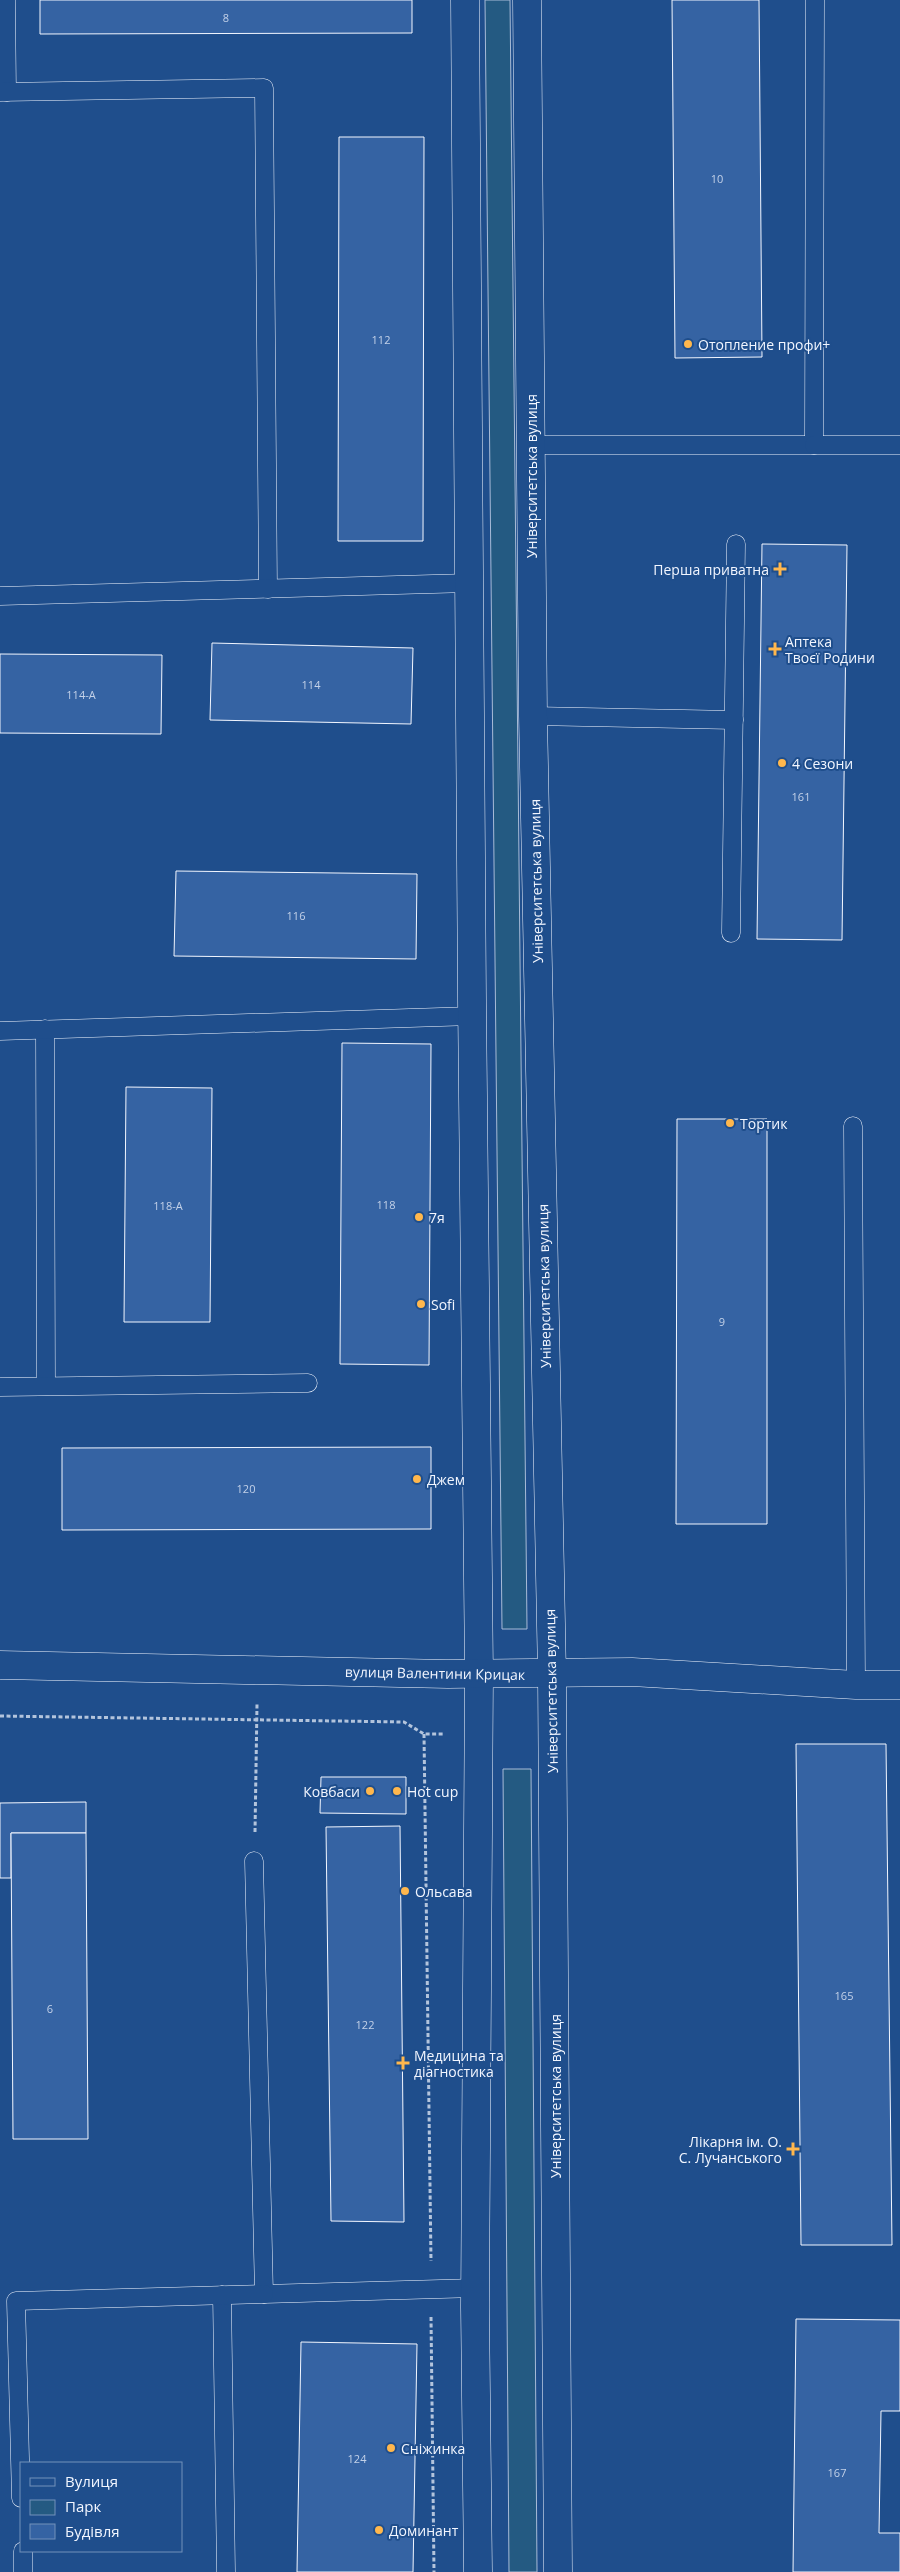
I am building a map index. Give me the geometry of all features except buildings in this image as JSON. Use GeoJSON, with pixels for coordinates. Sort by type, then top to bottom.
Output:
{"type":"FeatureCollection","features":[{"type":"Feature","properties":{"kind":"street"},"geometry":{"type":"LineString","coordinates":[[465,0],[479,1674],[476,2288],[478,2572]]}},
{"type":"Feature","properties":{"kind":"street","name":"Університетська вулиця"},"geometry":{"type":"LineString","coordinates":[[526,0],[533,716],[552,1675],[558,2572]]}},
{"type":"Feature","properties":{"kind":"street","name":"вулиця Валентини Крицак"},"geometry":{"type":"LineString","coordinates":[[0,1665],[552,1675],[632,1672],[856,1685],[900,1685]]}},
{"type":"Feature","properties":{"kind":"lane"},"geometry":{"type":"LineString","coordinates":[[6,0],[3,92],[264,88],[268,589]]}},
{"type":"Feature","properties":{"kind":"lane"},"geometry":{"type":"LineString","coordinates":[[814,445],[815,0]]}},
{"type":"Feature","properties":{"kind":"lane"},"geometry":{"type":"LineString","coordinates":[[531,444],[900,446]]}},
{"type":"Feature","properties":{"kind":"lane"},"geometry":{"type":"LineString","coordinates":[[731,933],[736,544]]}},
{"type":"Feature","properties":{"kind":"lane"},"geometry":{"type":"LineString","coordinates":[[0,596],[469,583]]}},
{"type":"Feature","properties":{"kind":"lane"},"geometry":{"type":"LineString","coordinates":[[533,716],[734,720]]}},
{"type":"Feature","properties":{"kind":"lane"},"geometry":{"type":"LineString","coordinates":[[0,1031],[472,1016]]}},
{"type":"Feature","properties":{"kind":"lane"},"geometry":{"type":"LineString","coordinates":[[45,1029],[46,1386]]}},
{"type":"Feature","properties":{"kind":"lane"},"geometry":{"type":"LineString","coordinates":[[853,1126],[856,1685]]}},
{"type":"Feature","properties":{"kind":"lane"},"geometry":{"type":"LineString","coordinates":[[0,1387],[308,1383]]}},
{"type":"Feature","properties":{"kind":"lane"},"geometry":{"type":"LineString","coordinates":[[254,1860],[264,2294]]}},
{"type":"Feature","properties":{"kind":"lane"},"geometry":{"type":"LineString","coordinates":[[20,2462],[16,2301],[476,2288]]}},
{"type":"Feature","properties":{"kind":"lane"},"geometry":{"type":"LineString","coordinates":[[222,2295],[226,2572]]}},
{"type":"Feature","properties":{"kind":"lane"},"geometry":{"type":"LineString","coordinates":[[22,2552],[23,2572]]}},
{"type":"Feature","properties":{"kind":"path"},"geometry":{"type":"LineString","coordinates":[[254,1860],[258,1669]]}},
{"type":"Feature","properties":{"kind":"path"},"geometry":{"type":"LineString","coordinates":[[0,1716],[404,1722],[424,1734],[434,2572]]}},
{"type":"Feature","properties":{"kind":"green space"},"geometry":{"type":"Polygon","coordinates":[[[485,0],[510,0],[527,1629],[502,1629],[485,0]]]}},
{"type":"Feature","properties":{"kind":"green space"},"geometry":{"type":"Polygon","coordinates":[[[503,1769],[531,1769],[537,2572],[509,2572],[503,1769]]]}},
{"type":"Feature","properties":{"kind":"place","name":"Отопление профи+"},"geometry":{"type":"Point","coordinates":[688,344]}},
{"type":"Feature","properties":{"kind":"place","name":"Перша приватна"},"geometry":{"type":"Point","coordinates":[780,569]}},
{"type":"Feature","properties":{"kind":"place","name":"Аптека Твоєї Родини"},"geometry":{"type":"Point","coordinates":[775,649]}},
{"type":"Feature","properties":{"kind":"place","name":"4 Сезони"},"geometry":{"type":"Point","coordinates":[782,763]}},
{"type":"Feature","properties":{"kind":"place","name":"Тортик"},"geometry":{"type":"Point","coordinates":[730,1123]}},
{"type":"Feature","properties":{"kind":"place","name":"7я"},"geometry":{"type":"Point","coordinates":[419,1217]}},
{"type":"Feature","properties":{"kind":"place","name":"Sofi"},"geometry":{"type":"Point","coordinates":[421,1304]}},
{"type":"Feature","properties":{"kind":"place","name":"Джем"},"geometry":{"type":"Point","coordinates":[417,1479]}},
{"type":"Feature","properties":{"kind":"place","name":"Ковбаси"},"geometry":{"type":"Point","coordinates":[370,1791]}},
{"type":"Feature","properties":{"kind":"place","name":"Hot cup"},"geometry":{"type":"Point","coordinates":[397,1791]}},
{"type":"Feature","properties":{"kind":"place","name":"Ольсава"},"geometry":{"type":"Point","coordinates":[405,1891]}},
{"type":"Feature","properties":{"kind":"place","name":"Медицина та діагностика"},"geometry":{"type":"Point","coordinates":[403,2063]}},
{"type":"Feature","properties":{"kind":"place","name":"Лікарня ім. О. С. Лучанського"},"geometry":{"type":"Point","coordinates":[793,2149]}},
{"type":"Feature","properties":{"kind":"place","name":"Сніжинка"},"geometry":{"type":"Point","coordinates":[391,2448]}},
{"type":"Feature","properties":{"kind":"place","name":"Доминант"},"geometry":{"type":"Point","coordinates":[379,2530]}}]}
